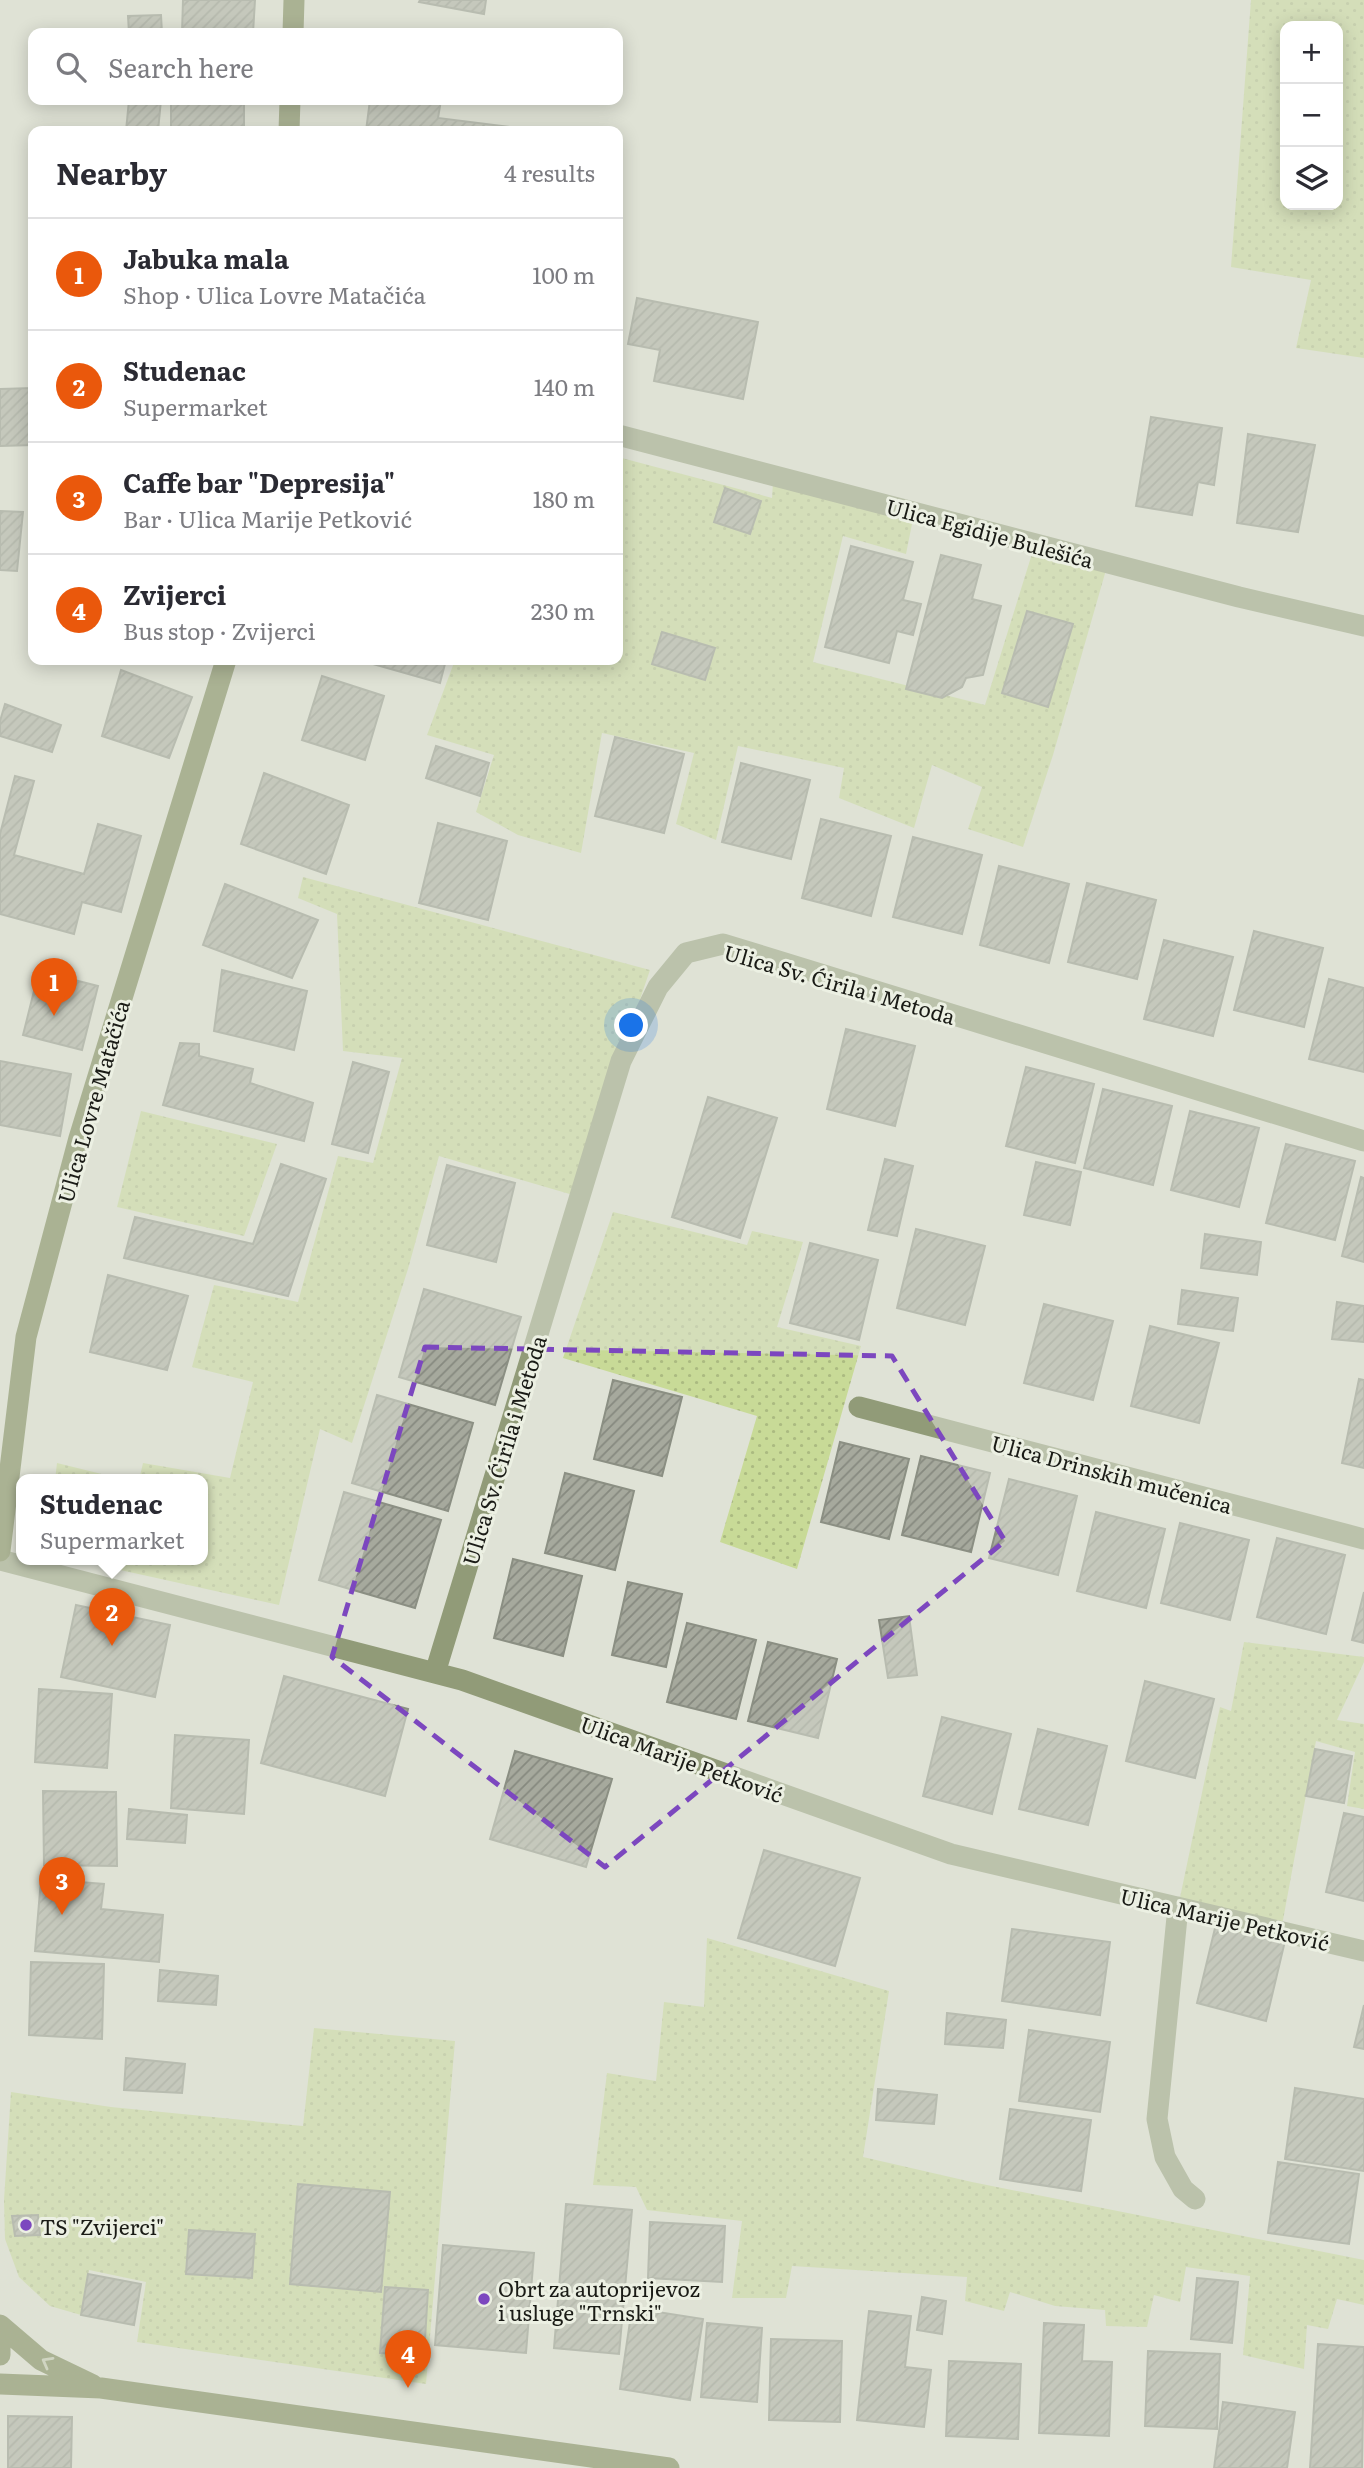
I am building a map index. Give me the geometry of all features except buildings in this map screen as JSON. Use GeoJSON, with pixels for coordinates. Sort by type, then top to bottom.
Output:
{"type":"FeatureCollection","features":[{"type":"Feature","properties":{"kind":"main road"},"geometry":{"type":"LineString","coordinates":[[293,28],[294,0]]}},
{"type":"Feature","properties":{"kind":"main road"},"geometry":{"type":"LineString","coordinates":[[289,126],[290,105]]}},
{"type":"Feature","properties":{"kind":"main road","name":"Ulica Lovre Matačića"},"geometry":{"type":"LineString","coordinates":[[0,1551],[26,1337],[79,1138],[224,665]]}},
{"type":"Feature","properties":{"kind":"main road"},"geometry":{"type":"LineString","coordinates":[[0,2325],[41,2360],[101,2388]]}},
{"type":"Feature","properties":{"kind":"main road"},"geometry":{"type":"LineString","coordinates":[[0,2331],[0,2355]]}},
{"type":"Feature","properties":{"kind":"main road"},"geometry":{"type":"LineString","coordinates":[[0,2384],[101,2388],[670,2468]]}},
{"type":"Feature","properties":{"kind":"street","name":"Ulica Egidije Bulešića"},"geometry":{"type":"LineString","coordinates":[[623,436],[1226,594],[1364,626]]}},
{"type":"Feature","properties":{"kind":"street","name":"Ulica Sv. Ćirila i Metoda"},"geometry":{"type":"LineString","coordinates":[[435,1673],[621,1061],[658,987],[687,953],[723,944],[1364,1141]]}},
{"type":"Feature","properties":{"kind":"street","name":"Ulica Drinskih mučenica"},"geometry":{"type":"LineString","coordinates":[[859,1407],[1364,1539]]}},
{"type":"Feature","properties":{"kind":"street","name":"Ulica Marije Petković"},"geometry":{"type":"LineString","coordinates":[[19,1565],[462,1680],[951,1854],[1364,1951]]}},
{"type":"Feature","properties":{"kind":"street"},"geometry":{"type":"LineString","coordinates":[[1178,1907],[1157,2119],[1165,2157],[1183,2189],[1195,2199]]}},
{"type":"Feature","properties":{"kind":"highlighted area"},"geometry":{"type":"Polygon","coordinates":[[[425,1347],[892,1356],[1005,1541],[605,1867],[332,1657],[425,1347]]]}},
{"type":"Feature","properties":{"kind":"green space"},"geometry":{"type":"Polygon","coordinates":[[[1251,0],[1364,0],[1364,358],[1296,348],[1311,280],[1231,267],[1251,0]]]}},
{"type":"Feature","properties":{"kind":"green space"},"geometry":{"type":"Polygon","coordinates":[[[623,458],[772,498],[773,482],[913,519],[906,554],[843,536],[813,662],[985,705],[1035,544],[1108,563],[1053,755],[1023,847],[968,829],[982,787],[932,765],[914,828],[839,798],[844,768],[738,746],[716,840],[676,824],[694,753],[602,733],[581,853],[518,835],[476,812],[494,755],[427,735],[453,665],[623,665],[623,458]]]}},
{"type":"Feature","properties":{"kind":"green space"},"geometry":{"type":"Polygon","coordinates":[[[303,877],[650,970],[573,1195],[439,1156],[408,1269],[352,1443],[320,1429],[279,1605],[98,1565],[208,1565],[208,1474],[230,1478],[253,1382],[192,1367],[214,1285],[298,1302],[338,1156],[373,1163],[402,1058],[343,1051],[337,914],[298,898],[303,877]]]}},
{"type":"Feature","properties":{"kind":"green space"},"geometry":{"type":"Polygon","coordinates":[[[141,1111],[277,1144],[244,1236],[117,1207],[141,1111]]]}},
{"type":"Feature","properties":{"kind":"green space"},"geometry":{"type":"Polygon","coordinates":[[[613,1212],[747,1245],[752,1231],[803,1242],[777,1327],[861,1346],[797,1569],[720,1542],[757,1416],[563,1358],[613,1212]]]}},
{"type":"Feature","properties":{"kind":"green space"},"geometry":{"type":"Polygon","coordinates":[[[57,1463],[102,1474],[56,1474],[57,1463]]]}},
{"type":"Feature","properties":{"kind":"green space"},"geometry":{"type":"Polygon","coordinates":[[[143,1463],[207,1474],[140,1474],[143,1463]]]}},
{"type":"Feature","properties":{"kind":"green space"},"geometry":{"type":"Polygon","coordinates":[[[1244,1642],[1364,1657],[1337,1720],[1364,1724],[1364,1809],[1347,1806],[1355,1752],[1316,1741],[1281,1931],[1178,1907],[1220,1707],[1231,1711],[1244,1642]]]}},
{"type":"Feature","properties":{"kind":"green space"},"geometry":{"type":"Polygon","coordinates":[[[707,1938],[889,1991],[863,2157],[972,2182],[1364,2260],[1364,2305],[1337,2299],[1328,2329],[1307,2325],[1304,2369],[1243,2355],[1250,2276],[1186,2267],[1180,2302],[1154,2295],[1147,2327],[1106,2326],[1105,2310],[1055,2306],[1010,2292],[1004,2311],[965,2301],[967,2277],[792,2266],[786,2298],[732,2298],[742,2221],[647,2210],[636,2187],[593,2185],[607,2073],[656,2081],[664,2002],[704,2007],[707,1938]]]}},
{"type":"Feature","properties":{"kind":"green space"},"geometry":{"type":"Polygon","coordinates":[[[314,2028],[455,2041],[426,2384],[137,2342],[146,2282],[89,2270],[81,2315],[50,2306],[19,2277],[5,2239],[4,2200],[11,2092],[111,2107],[303,2126],[314,2028]]]}},
{"type":"Feature","properties":{"kind":"place","name":"Jabuka mala"},"geometry":{"type":"Point","coordinates":[54,1016]}},
{"type":"Feature","properties":{"kind":"place","name":"Studenac"},"geometry":{"type":"Point","coordinates":[112,1646]}},
{"type":"Feature","properties":{"kind":"place","name":"Caffe bar \"Depresija\""},"geometry":{"type":"Point","coordinates":[62,1915]}},
{"type":"Feature","properties":{"kind":"place","name":"TS \"Zvijerci\""},"geometry":{"type":"Point","coordinates":[26,2225]}},
{"type":"Feature","properties":{"kind":"place","name":"Obrt za autoprijevoz i usluge \"Trnski\""},"geometry":{"type":"Point","coordinates":[484,2299]}},
{"type":"Feature","properties":{"kind":"place","name":"Zvijerci"},"geometry":{"type":"Point","coordinates":[408,2388]}}]}
